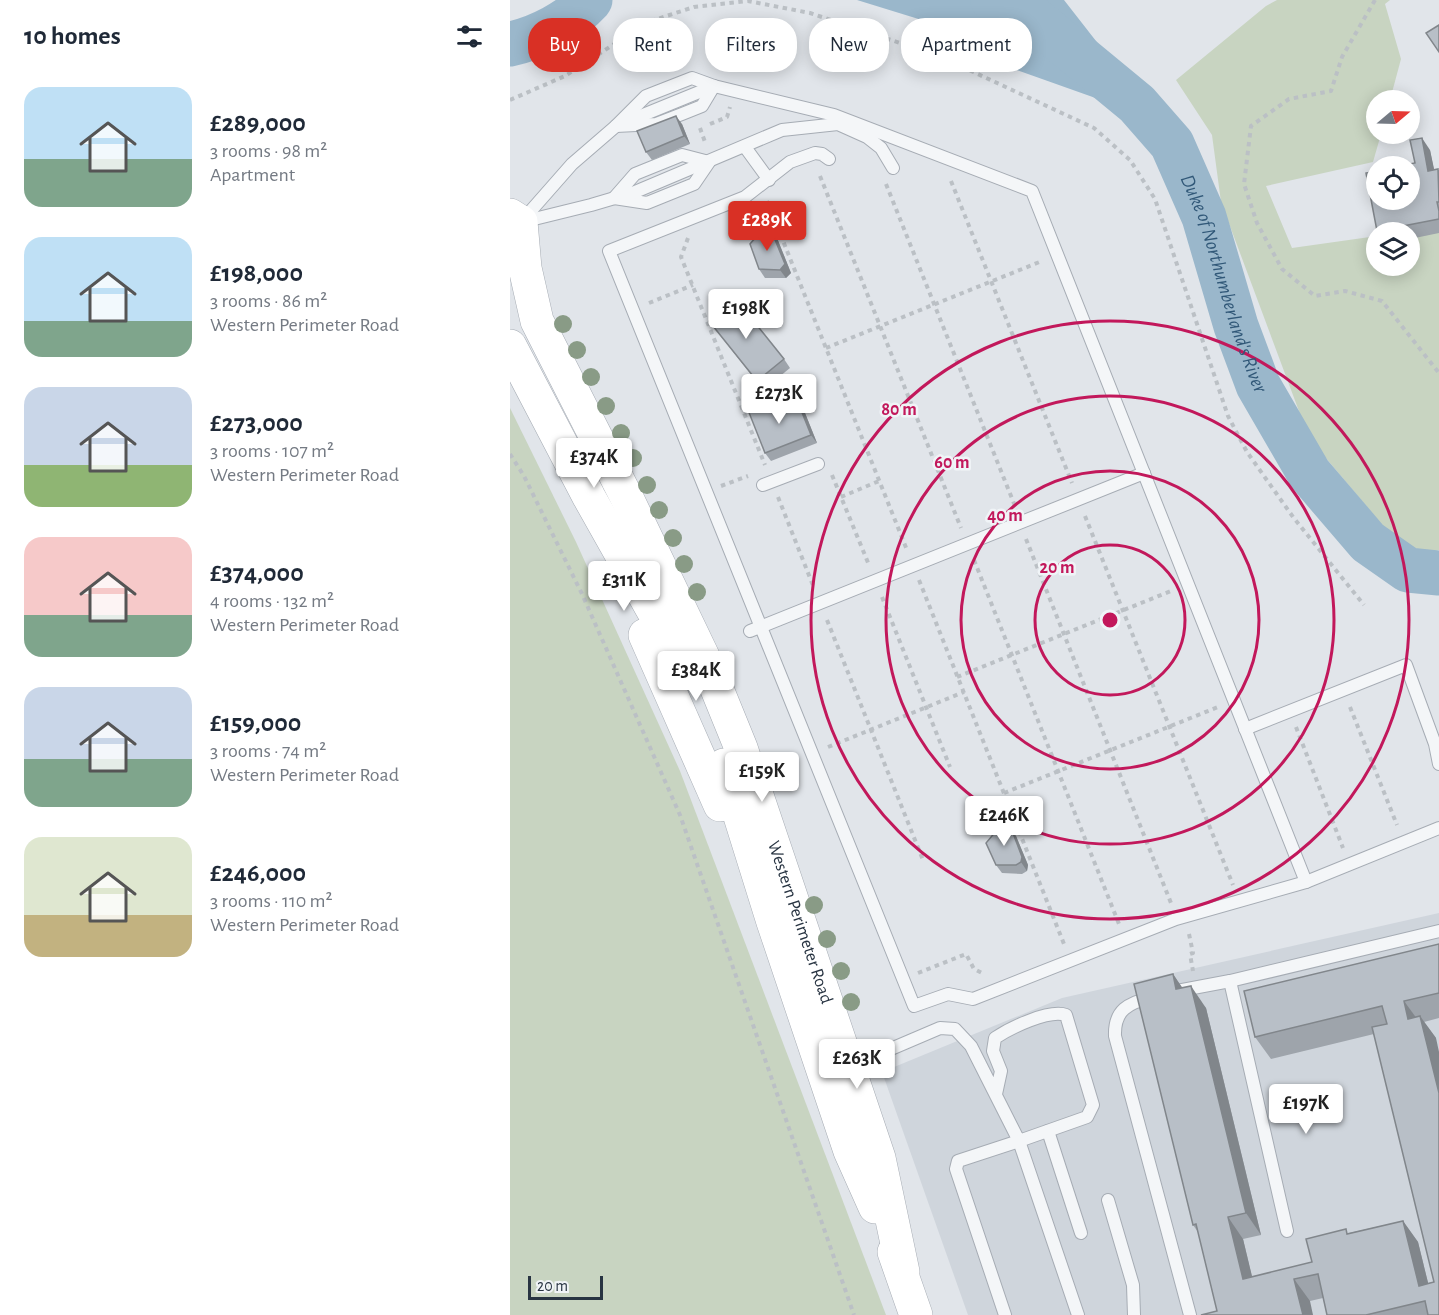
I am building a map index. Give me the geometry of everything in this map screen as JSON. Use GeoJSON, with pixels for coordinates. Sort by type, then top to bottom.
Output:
{"type":"FeatureCollection","features":[{"type":"Feature","properties":{"kind":"street","name":"Western Perimeter Road"},"geometry":{"type":"LineString","coordinates":[[515,218],[537,321],[626,496],[720,693],[741,748],[879,1158],[903,1272],[916,1315]]}},
{"type":"Feature","properties":{"kind":"street","name":"Western Perimeter Road"},"geometry":{"type":"LineString","coordinates":[[510,346],[589,497],[681,662],[741,748]]}},
{"type":"Feature","properties":{"kind":"street","name":"Western Perimeter Road"},"geometry":{"type":"LineString","coordinates":[[589,497],[637,618],[773,922]]}},
{"type":"Feature","properties":{"kind":"street","name":"Western Perimeter Road"},"geometry":{"type":"LineString","coordinates":[[692,637],[705,696],[773,922],[850,1151],[903,1272]]}},
{"type":"Feature","properties":{"kind":"lane"},"geometry":{"type":"LineString","coordinates":[[515,218],[616,126],[714,86],[834,115],[1032,190],[1306,882]]}},
{"type":"Feature","properties":{"kind":"lane"},"geometry":{"type":"LineString","coordinates":[[515,218],[614,198],[709,162],[782,129],[838,124],[867,137],[881,148],[893,168]]}},
{"type":"Feature","properties":{"kind":"lane"},"geometry":{"type":"LineString","coordinates":[[745,147],[769,180]]}},
{"type":"Feature","properties":{"kind":"lane"},"geometry":{"type":"LineString","coordinates":[[829,159],[822,153],[815,153],[790,162],[745,197],[609,250],[756,629],[812,753],[914,1006],[948,994],[973,999],[1176,919],[1306,882],[1439,828]]}},
{"type":"Feature","properties":{"kind":"lane"},"geometry":{"type":"LineString","coordinates":[[767,484],[818,464]]}},
{"type":"Feature","properties":{"kind":"lane"},"geometry":{"type":"LineString","coordinates":[[756,629],[1144,473]]}},
{"type":"Feature","properties":{"kind":"lane"},"geometry":{"type":"LineString","coordinates":[[1245,729],[1406,665],[1435,744],[1439,764]]}},
{"type":"Feature","properties":{"kind":"lane"},"geometry":{"type":"LineString","coordinates":[[1190,1315],[1115,1036],[1116,1019],[1120,1011],[1146,999],[1439,931]]}},
{"type":"Feature","properties":{"kind":"lane"},"geometry":{"type":"LineString","coordinates":[[1230,981],[1287,1231]]}},
{"type":"Feature","properties":{"kind":"lane"},"geometry":{"type":"LineString","coordinates":[[996,1094],[1001,1071],[993,1051],[995,1038],[1009,1029],[1041,1018],[1061,1013],[1066,1015],[1093,1105],[1087,1117],[958,1161],[956,1169],[1005,1315]]}},
{"type":"Feature","properties":{"kind":"lane"},"geometry":{"type":"LineString","coordinates":[[850,1067],[946,1027],[955,1029],[971,1046],[1019,1141],[1078,1315]]}},
{"type":"Feature","properties":{"kind":"lane"},"geometry":{"type":"LineString","coordinates":[[1048,1131],[1081,1233]]}},
{"type":"Feature","properties":{"kind":"lane"},"geometry":{"type":"LineString","coordinates":[[1108,1200],[1133,1285],[1134,1315]]}},
{"type":"Feature","properties":{"kind":"path"},"geometry":{"type":"LineString","coordinates":[[1375,0],[1342,57],[1331,91],[1289,99],[1251,126],[1244,184],[1257,223],[1282,269],[1315,296],[1346,291],[1382,301],[1439,373]]}},
{"type":"Feature","properties":{"kind":"path"},"geometry":{"type":"LineString","coordinates":[[819,172],[963,532]]}},
{"type":"Feature","properties":{"kind":"path"},"geometry":{"type":"LineString","coordinates":[[883,177],[1016,510]]}},
{"type":"Feature","properties":{"kind":"path"},"geometry":{"type":"LineString","coordinates":[[951,179],[1074,486]]}},
{"type":"Feature","properties":{"kind":"path"},"geometry":{"type":"LineString","coordinates":[[766,198],[908,554]]}},
{"type":"Feature","properties":{"kind":"path"},"geometry":{"type":"LineString","coordinates":[[826,348],[1058,255]]}},
{"type":"Feature","properties":{"kind":"path"},"geometry":{"type":"LineString","coordinates":[[681,257],[767,484],[815,590]]}},
{"type":"Feature","properties":{"kind":"path"},"geometry":{"type":"LineString","coordinates":[[510,454],[524,476],[582,594],[680,815],[854,1315]]}},
{"type":"Feature","properties":{"kind":"path"},"geometry":{"type":"LineString","coordinates":[[841,497],[879,482]]}},
{"type":"Feature","properties":{"kind":"path"},"geometry":{"type":"LineString","coordinates":[[1085,515],[1232,884]]}},
{"type":"Feature","properties":{"kind":"path"},"geometry":{"type":"LineString","coordinates":[[1026,538],[1174,908]]}},
{"type":"Feature","properties":{"kind":"path"},"geometry":{"type":"LineString","coordinates":[[974,559],[1121,927]]}},
{"type":"Feature","properties":{"kind":"path"},"geometry":{"type":"LineString","coordinates":[[917,577],[1066,950]]}},
{"type":"Feature","properties":{"kind":"path"},"geometry":{"type":"LineString","coordinates":[[957,677],[1188,584]]}},
{"type":"Feature","properties":{"kind":"path"},"geometry":{"type":"LineString","coordinates":[[882,596],[950,767]]}},
{"type":"Feature","properties":{"kind":"path"},"geometry":{"type":"LineString","coordinates":[[826,619],[923,860]]}},
{"type":"Feature","properties":{"kind":"path"},"geometry":{"type":"LineString","coordinates":[[1341,691],[1348,701],[1400,832]]}},
{"type":"Feature","properties":{"kind":"path"},"geometry":{"type":"LineString","coordinates":[[812,753],[964,692]]}},
{"type":"Feature","properties":{"kind":"path"},"geometry":{"type":"LineString","coordinates":[[1004,793],[1234,700]]}},
{"type":"Feature","properties":{"kind":"path"},"geometry":{"type":"LineString","coordinates":[[1286,713],[1294,724],[1346,854]]}},
{"type":"Feature","properties":{"kind":"path"},"geometry":{"type":"LineString","coordinates":[[903,979],[966,954],[970,964],[978,972],[993,976]]}},
{"type":"Feature","properties":{"kind":"shaded area"},"geometry":{"type":"Polygon","coordinates":[[[1439,913],[1439,1315],[968,1315],[882,1072],[1062,998],[1439,913]]]}},
{"type":"Feature","properties":{"kind":"green space"},"geometry":{"type":"Polygon","coordinates":[[[1277,0],[1390,0],[1385,4],[1401,59],[1393,90],[1366,90],[1366,144],[1378,144],[1375,156],[1366,156],[1366,164],[1266,186],[1292,248],[1366,238],[1366,276],[1420,276],[1420,230],[1439,227],[1439,550],[1410,558],[1309,438],[1221,202],[1212,135],[1176,80],[1266,6],[1277,0]]]}},
{"type":"Feature","properties":{"kind":"green space"},"geometry":{"type":"Polygon","coordinates":[[[510,408],[576,542],[680,771],[886,1315],[510,1315],[510,408]]]}},
{"type":"Feature","properties":{"kind":"water"},"geometry":{"type":"Polygon","coordinates":[[[857,0],[1064,0],[1135,91],[1118,106],[1022,72],[1032,72],[1032,18],[915,18],[857,0]]]}},
{"type":"Feature","properties":{"kind":"building"},"geometry":{"type":"Polygon","coordinates":[[[1439,25],[1439,52],[1426,33],[1439,25]]]}},
{"type":"Feature","properties":{"kind":"building"},"geometry":{"type":"Polygon","coordinates":[[[676,116],[684,136],[646,152],[637,131],[676,116]]]}},
{"type":"Feature","properties":{"kind":"building"},"geometry":{"type":"Polygon","coordinates":[[[1422,138],[1428,171],[1438,169],[1439,219],[1420,223],[1375,222],[1373,210],[1420,210],[1420,156],[1413,156],[1411,144],[1420,144],[1422,138]]]}},
{"type":"Feature","properties":{"kind":"building"},"geometry":{"type":"Polygon","coordinates":[[[762,230],[771,230],[785,264],[780,270],[759,269],[750,244],[762,230]]]}},
{"type":"Feature","properties":{"kind":"building"},"geometry":{"type":"Polygon","coordinates":[[[736,299],[784,359],[757,381],[709,321],[736,299]]]}},
{"type":"Feature","properties":{"kind":"building"},"geometry":{"type":"Polygon","coordinates":[[[797,400],[811,435],[765,453],[748,410],[763,404],[766,412],[797,400]]]}},
{"type":"Feature","properties":{"kind":"building"},"geometry":{"type":"Polygon","coordinates":[[[1002,824],[1011,828],[1022,857],[1021,862],[1016,865],[996,865],[986,843],[1002,824]]]}},
{"type":"Feature","properties":{"kind":"building"},"geometry":{"type":"Polygon","coordinates":[[[1439,944],[1439,993],[1404,1001],[1408,1019],[1420,1016],[1439,1093],[1439,1315],[1428,1315],[1425,1301],[1366,1315],[1327,1315],[1318,1274],[1294,1279],[1303,1315],[1201,1315],[1217,1311],[1196,1224],[1193,1225],[1134,984],[1173,974],[1176,989],[1191,986],[1246,1213],[1228,1217],[1243,1279],[1312,1262],[1306,1239],[1346,1229],[1347,1234],[1403,1221],[1419,1286],[1434,1282],[1372,1027],[1387,1024],[1382,1006],[1255,1037],[1244,991],[1439,944]]]}},
{"type":"Feature","properties":{"kind":"waterway","name":"Duke of Northumberland's River"},"geometry":{"type":"LineString","coordinates":[[510,44],[532,38],[553,28],[590,0]]}},
{"type":"Feature","properties":{"kind":"waterway","name":"Duke of Northumberland's River"},"geometry":{"type":"LineString","coordinates":[[993,0],[1034,19],[1137,104],[1172,144],[1204,217],[1236,326],[1258,385],[1309,473],[1368,542],[1408,570],[1439,573]]}}]}
